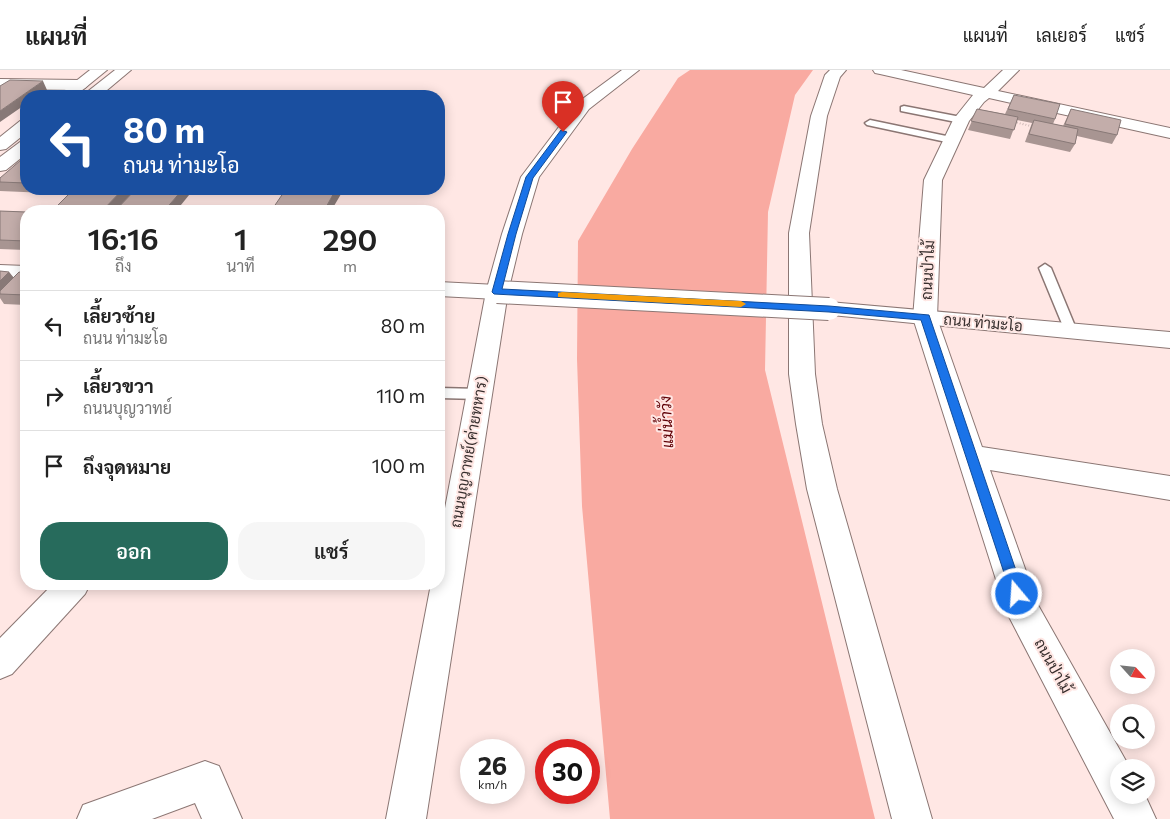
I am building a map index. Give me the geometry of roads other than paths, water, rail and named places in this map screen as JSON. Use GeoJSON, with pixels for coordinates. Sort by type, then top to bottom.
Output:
{"type":"FeatureCollection","features":[{"type":"Feature","properties":{"kind":"street"},"geometry":{"type":"LineString","coordinates":[[85,90],[100,70]]}},
{"type":"Feature","properties":{"kind":"street"},"geometry":{"type":"LineString","coordinates":[[0,84],[85,90],[124,70]]}},
{"type":"Feature","properties":{"kind":"street","name":"ถนนบุญวาทย์(ค่ายทหาร)"},"geometry":{"type":"LineString","coordinates":[[445,534],[450,498],[480,394],[497,292],[512,234],[530,177],[583,106],[632,70]]}},
{"type":"Feature","properties":{"kind":"street"},"geometry":{"type":"LineString","coordinates":[[839,70],[833,75],[820,116],[799,233],[802,374],[809,424],[822,489],[912,819]]}},
{"type":"Feature","properties":{"kind":"street"},"geometry":{"type":"LineString","coordinates":[[880,70],[1170,134]]}},
{"type":"Feature","properties":{"kind":"street","name":"ถนนป่าไม้"},"geometry":{"type":"LineString","coordinates":[[1012,70],[978,100],[964,116],[933,180],[925,318],[1023,611],[1110,770]]}},
{"type":"Feature","properties":{"kind":"street"},"geometry":{"type":"LineString","coordinates":[[0,145],[20,135]]}},
{"type":"Feature","properties":{"kind":"street"},"geometry":{"type":"LineString","coordinates":[[0,166],[20,139]]}},
{"type":"Feature","properties":{"kind":"street"},"geometry":{"type":"LineString","coordinates":[[0,271],[20,272]]}},
{"type":"Feature","properties":{"kind":"street","name":"ถนน ท่ามะโอ"},"geometry":{"type":"LineString","coordinates":[[445,289],[829,309],[1170,340]]}},
{"type":"Feature","properties":{"kind":"street"},"geometry":{"type":"LineString","coordinates":[[971,456],[1170,488]]}},
{"type":"Feature","properties":{"kind":"street"},"geometry":{"type":"LineString","coordinates":[[0,662],[68,590]]}},
{"type":"Feature","properties":{"kind":"street","name":"ถนนบุญวาทย์(ค่ายทหาร)"},"geometry":{"type":"LineString","coordinates":[[406,819],[437,590]]}},
{"type":"Feature","properties":{"kind":"street"},"geometry":{"type":"LineString","coordinates":[[97,819],[204,780],[222,819]]}},
{"type":"Feature","properties":{"kind":"street"},"geometry":{"type":"LineString","coordinates":[[1128,804],[1136,819]]}},
{"type":"Feature","properties":{"kind":"lane"},"geometry":{"type":"LineString","coordinates":[[904,109],[964,116]]}},
{"type":"Feature","properties":{"kind":"lane"},"geometry":{"type":"LineString","coordinates":[[870,123],[951,140]]}},
{"type":"Feature","properties":{"kind":"lane"},"geometry":{"type":"LineString","coordinates":[[1046,268],[1071,331]]}},
{"type":"Feature","properties":{"kind":"lane"},"geometry":{"type":"LineString","coordinates":[[445,392],[480,394]]}},
{"type":"Feature","properties":{"kind":"water","name":"แม่น้ำวัง"},"geometry":{"type":"Polygon","coordinates":[[[690,70],[813,70],[795,95],[768,212],[765,370],[875,819],[610,819],[582,506],[577,359],[578,241],[632,149],[678,78],[690,70]]]}}]}
